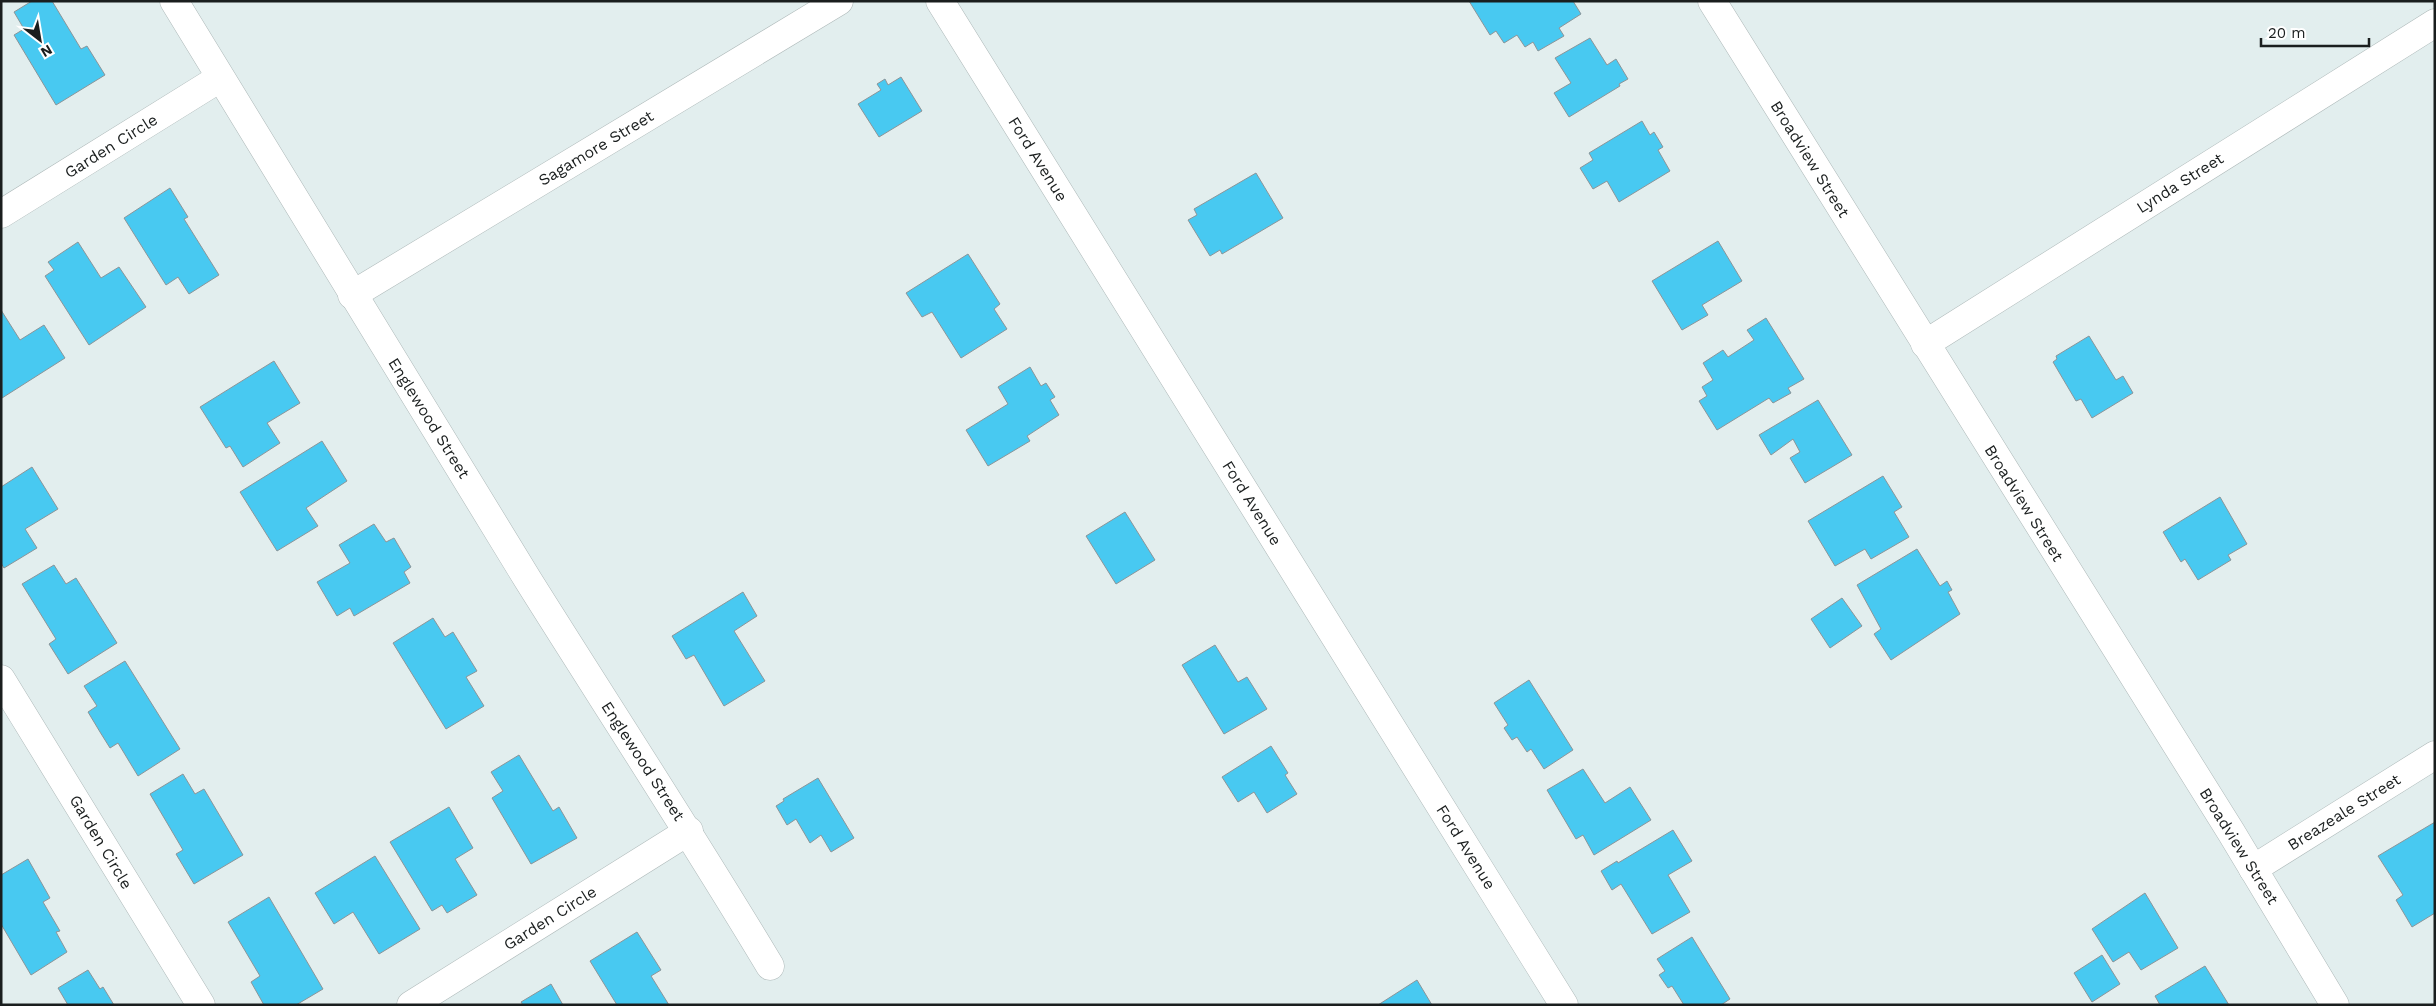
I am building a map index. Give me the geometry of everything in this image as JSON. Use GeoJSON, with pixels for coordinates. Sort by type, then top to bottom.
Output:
{"type":"FeatureCollection","features":[{"type":"Feature","properties":{"kind":"street","name":"Englewood Street"},"geometry":{"type":"LineString","coordinates":[[174,1],[352,295],[630,742],[689,831],[770,966]]}},
{"type":"Feature","properties":{"kind":"street","name":"Sagamore Street"},"geometry":{"type":"LineString","coordinates":[[352,295],[839,1]]}},
{"type":"Feature","properties":{"kind":"street","name":"Ford Avenue"},"geometry":{"type":"LineString","coordinates":[[940,1],[1564,1005]]}},
{"type":"Feature","properties":{"kind":"street","name":"Broadview Street"},"geometry":{"type":"LineString","coordinates":[[1712,1],[2253,869],[2335,1005]]}},
{"type":"Feature","properties":{"kind":"street","name":"Lynda Street"},"geometry":{"type":"LineString","coordinates":[[1925,344],[2435,23]]}},
{"type":"Feature","properties":{"kind":"street","name":"Garden Circle"},"geometry":{"type":"LineString","coordinates":[[1,214],[220,78]]}},
{"type":"Feature","properties":{"kind":"street","name":"Garden Circle"},"geometry":{"type":"LineString","coordinates":[[1,679],[201,1005]]}},
{"type":"Feature","properties":{"kind":"street","name":"Breazeale Street"},"geometry":{"type":"LineString","coordinates":[[2253,869],[2435,755]]}},
{"type":"Feature","properties":{"kind":"street","name":"Garden Circle"},"geometry":{"type":"LineString","coordinates":[[412,1005],[689,831]]}},
{"type":"Feature","properties":{"kind":"building"},"geometry":{"type":"Polygon","coordinates":[[[32,1],[52,1],[81,49],[87,46],[105,75],[56,105],[14,35],[24,29],[14,12],[32,1]]]}},
{"type":"Feature","properties":{"kind":"building"},"geometry":{"type":"Polygon","coordinates":[[[1469,1],[1573,1],[1581,14],[1559,28],[1564,36],[1538,51],[1533,42],[1525,47],[1517,35],[1504,43],[1496,31],[1490,35],[1469,1]]]}},
{"type":"Feature","properties":{"kind":"building"},"geometry":{"type":"Polygon","coordinates":[[[1590,38],[1607,65],[1616,59],[1628,79],[1619,84],[1620,86],[1569,117],[1554,93],[1571,83],[1555,58],[1590,38]]]}},
{"type":"Feature","properties":{"kind":"building"},"geometry":{"type":"Polygon","coordinates":[[[901,77],[922,111],[879,137],[858,104],[881,90],[877,84],[885,79],[888,85],[901,77]]]}},
{"type":"Feature","properties":{"kind":"building"},"geometry":{"type":"Polygon","coordinates":[[[1642,121],[1650,135],[1654,132],[1663,147],[1658,150],[1670,171],[1619,202],[1607,181],[1593,189],[1580,168],[1593,160],[1589,153],[1642,121]]]}},
{"type":"Feature","properties":{"kind":"building"},"geometry":{"type":"Polygon","coordinates":[[[1256,173],[1283,218],[1222,254],[1220,250],[1210,256],[1188,220],[1197,215],[1194,209],[1256,173]]]}},
{"type":"Feature","properties":{"kind":"building"},"geometry":{"type":"Polygon","coordinates":[[[170,188],[188,217],[184,219],[219,275],[189,294],[178,277],[166,285],[124,218],[170,188]]]}},
{"type":"Feature","properties":{"kind":"building"},"geometry":{"type":"Polygon","coordinates":[[[1718,241],[1742,281],[1702,305],[1708,315],[1682,330],[1652,281],[1718,241]]]}},
{"type":"Feature","properties":{"kind":"building"},"geometry":{"type":"Polygon","coordinates":[[[78,242],[101,278],[119,267],[146,307],[89,345],[45,276],[54,270],[48,262],[78,242]]]}},
{"type":"Feature","properties":{"kind":"building"},"geometry":{"type":"Polygon","coordinates":[[[968,254],[1000,304],[994,309],[1007,329],[961,358],[932,312],[922,317],[906,293],[968,254]]]}},
{"type":"Feature","properties":{"kind":"building"},"geometry":{"type":"Polygon","coordinates":[[[1,310],[20,340],[44,325],[65,358],[2,398],[1,310]]]}},
{"type":"Feature","properties":{"kind":"building"},"geometry":{"type":"Polygon","coordinates":[[[1766,318],[1804,379],[1788,388],[1791,393],[1773,403],[1769,398],[1717,430],[1699,401],[1707,396],[1702,387],[1713,380],[1703,363],[1723,350],[1728,357],[1754,340],[1747,330],[1766,318]]]}},
{"type":"Feature","properties":{"kind":"building"},"geometry":{"type":"Polygon","coordinates":[[[2089,336],[2116,380],[2123,376],[2133,393],[2092,418],[2081,399],[2076,401],[2053,362],[2057,359],[2056,356],[2089,336]]]}},
{"type":"Feature","properties":{"kind":"building"},"geometry":{"type":"Polygon","coordinates":[[[274,361],[300,403],[267,423],[280,443],[243,467],[230,446],[226,448],[200,407],[274,361]]]}},
{"type":"Feature","properties":{"kind":"building"},"geometry":{"type":"Polygon","coordinates":[[[1030,367],[1041,386],[1046,383],[1055,397],[1050,400],[1059,415],[1027,436],[1030,441],[988,466],[966,430],[1008,404],[998,387],[1030,367]]]}},
{"type":"Feature","properties":{"kind":"building"},"geometry":{"type":"Polygon","coordinates":[[[1818,400],[1852,455],[1805,483],[1790,458],[1800,452],[1793,439],[1771,455],[1759,435],[1818,400]]]}},
{"type":"Feature","properties":{"kind":"building"},"geometry":{"type":"Polygon","coordinates":[[[322,441],[347,481],[306,508],[318,526],[277,551],[240,492],[322,441]]]}},
{"type":"Feature","properties":{"kind":"building"},"geometry":{"type":"Polygon","coordinates":[[[32,467],[58,509],[25,529],[37,548],[4,568],[1,563],[1,487],[32,467]]]}},
{"type":"Feature","properties":{"kind":"building"},"geometry":{"type":"Polygon","coordinates":[[[1883,476],[1902,507],[1894,512],[1909,537],[1871,559],[1865,549],[1835,566],[1808,521],[1883,476]]]}},
{"type":"Feature","properties":{"kind":"building"},"geometry":{"type":"Polygon","coordinates":[[[2220,497],[2247,544],[2228,555],[2231,560],[2198,580],[2185,559],[2181,562],[2163,532],[2220,497]]]}},
{"type":"Feature","properties":{"kind":"building"},"geometry":{"type":"Polygon","coordinates":[[[1125,512],[1155,560],[1116,584],[1086,536],[1125,512]]]}},
{"type":"Feature","properties":{"kind":"building"},"geometry":{"type":"Polygon","coordinates":[[[374,524],[386,542],[394,538],[411,567],[404,572],[410,583],[354,616],[350,608],[337,616],[317,582],[350,563],[339,545],[374,524]]]}},
{"type":"Feature","properties":{"kind":"building"},"geometry":{"type":"Polygon","coordinates":[[[1917,549],[1940,586],[1947,581],[1952,590],[1948,592],[1960,614],[1891,660],[1874,634],[1881,629],[1857,585],[1917,549]]]}},
{"type":"Feature","properties":{"kind":"building"},"geometry":{"type":"Polygon","coordinates":[[[54,565],[66,584],[76,578],[117,643],[68,674],[49,644],[56,639],[22,584],[54,565]]]}},
{"type":"Feature","properties":{"kind":"building"},"geometry":{"type":"Polygon","coordinates":[[[743,592],[757,616],[734,631],[765,681],[724,706],[694,655],[686,659],[672,636],[743,592]]]}},
{"type":"Feature","properties":{"kind":"building"},"geometry":{"type":"Polygon","coordinates":[[[1842,598],[1862,626],[1830,648],[1811,619],[1842,598]]]}},
{"type":"Feature","properties":{"kind":"building"},"geometry":{"type":"Polygon","coordinates":[[[433,618],[445,637],[453,632],[477,671],[466,677],[484,706],[446,729],[393,643],[433,618]]]}},
{"type":"Feature","properties":{"kind":"building"},"geometry":{"type":"Polygon","coordinates":[[[1215,645],[1238,682],[1247,677],[1267,709],[1224,734],[1182,665],[1215,645]]]}},
{"type":"Feature","properties":{"kind":"building"},"geometry":{"type":"Polygon","coordinates":[[[125,661],[180,749],[138,776],[118,743],[110,748],[88,712],[97,706],[84,686],[125,661]]]}},
{"type":"Feature","properties":{"kind":"building"},"geometry":{"type":"Polygon","coordinates":[[[1529,680],[1573,750],[1544,769],[1531,749],[1527,752],[1517,737],[1512,740],[1504,728],[1508,725],[1494,703],[1529,680]]]}},
{"type":"Feature","properties":{"kind":"building"},"geometry":{"type":"Polygon","coordinates":[[[1271,746],[1288,773],[1285,775],[1297,794],[1267,813],[1254,792],[1238,802],[1222,777],[1271,746]]]}},
{"type":"Feature","properties":{"kind":"building"},"geometry":{"type":"Polygon","coordinates":[[[519,755],[553,811],[559,807],[577,838],[531,864],[492,798],[503,791],[491,772],[519,755]]]}},
{"type":"Feature","properties":{"kind":"building"},"geometry":{"type":"Polygon","coordinates":[[[1583,769],[1605,803],[1630,787],[1651,820],[1594,855],[1583,835],[1576,839],[1547,790],[1583,769]]]}},
{"type":"Feature","properties":{"kind":"building"},"geometry":{"type":"Polygon","coordinates":[[[183,774],[195,794],[204,789],[243,855],[194,884],[176,854],[183,850],[150,794],[183,774]]]}},
{"type":"Feature","properties":{"kind":"building"},"geometry":{"type":"Polygon","coordinates":[[[818,778],[854,838],[831,852],[821,835],[810,843],[796,819],[787,825],[776,806],[784,801],[783,799],[818,778]]]}},
{"type":"Feature","properties":{"kind":"building"},"geometry":{"type":"Polygon","coordinates":[[[449,807],[473,848],[455,859],[477,895],[447,913],[442,905],[432,911],[390,842],[449,807]]]}},
{"type":"Feature","properties":{"kind":"building"},"geometry":{"type":"Polygon","coordinates":[[[2435,822],[2435,913],[2412,927],[2396,900],[2403,895],[2378,856],[2435,822]]]}},
{"type":"Feature","properties":{"kind":"building"},"geometry":{"type":"Polygon","coordinates":[[[1673,830],[1692,861],[1668,875],[1690,912],[1652,934],[1621,884],[1612,890],[1601,871],[1673,830]]]}},
{"type":"Feature","properties":{"kind":"building"},"geometry":{"type":"Polygon","coordinates":[[[375,856],[420,929],[379,954],[353,912],[334,924],[315,893],[375,856]]]}},
{"type":"Feature","properties":{"kind":"building"},"geometry":{"type":"Polygon","coordinates":[[[28,859],[50,898],[43,902],[60,931],[56,932],[67,952],[31,975],[1,924],[1,875],[28,859]]]}},
{"type":"Feature","properties":{"kind":"building"},"geometry":{"type":"Polygon","coordinates":[[[2145,893],[2178,948],[2141,970],[2129,952],[2113,962],[2092,929],[2145,893]]]}},
{"type":"Feature","properties":{"kind":"building"},"geometry":{"type":"Polygon","coordinates":[[[269,897],[323,989],[296,1005],[264,1005],[251,982],[260,976],[228,922],[269,897]]]}},
{"type":"Feature","properties":{"kind":"building"},"geometry":{"type":"Polygon","coordinates":[[[637,932],[661,970],[651,976],[669,1005],[617,1005],[590,961],[637,932]]]}},
{"type":"Feature","properties":{"kind":"building"},"geometry":{"type":"Polygon","coordinates":[[[1692,937],[1730,999],[1721,1005],[1684,1005],[1672,986],[1668,988],[1659,975],[1665,971],[1657,959],[1692,937]]]}},
{"type":"Feature","properties":{"kind":"building"},"geometry":{"type":"Polygon","coordinates":[[[2102,955],[2120,984],[2092,1002],[2074,973],[2102,955]]]}},
{"type":"Feature","properties":{"kind":"building"},"geometry":{"type":"Polygon","coordinates":[[[2205,966],[2229,1005],[2160,1005],[2155,996],[2205,966]]]}},
{"type":"Feature","properties":{"kind":"building"},"geometry":{"type":"Polygon","coordinates":[[[88,970],[100,989],[103,987],[114,1005],[68,1005],[58,988],[88,970]]]}},
{"type":"Feature","properties":{"kind":"building"},"geometry":{"type":"Polygon","coordinates":[[[1417,980],[1432,1005],[1378,1005],[1417,980]]]}},
{"type":"Feature","properties":{"kind":"building"},"geometry":{"type":"Polygon","coordinates":[[[551,984],[563,1005],[523,1005],[521,1002],[551,984]]]}}]}
